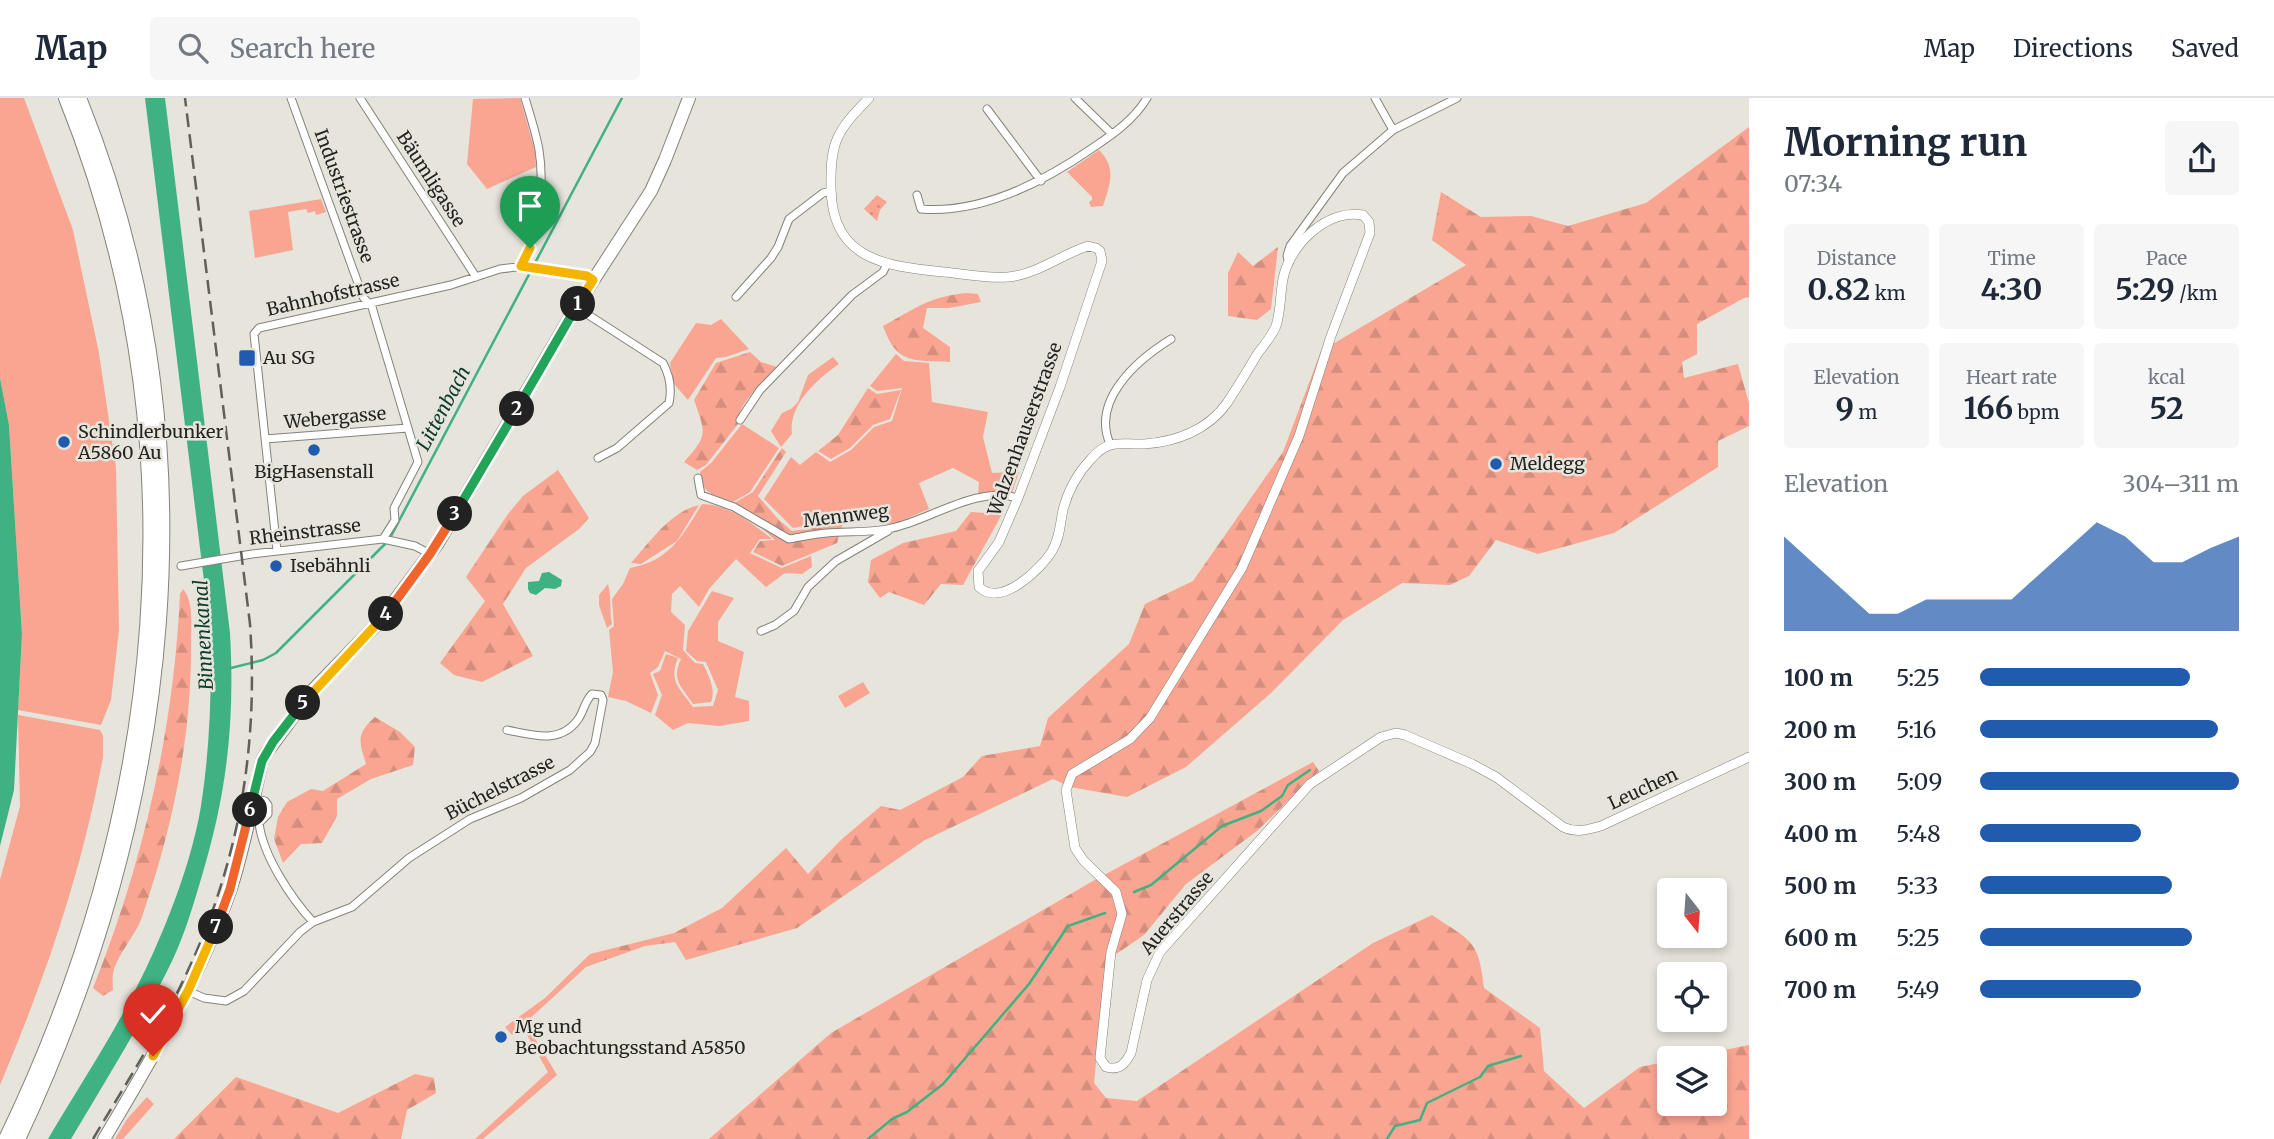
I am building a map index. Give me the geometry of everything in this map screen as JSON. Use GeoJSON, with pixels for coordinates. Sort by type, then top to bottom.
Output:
{"type":"FeatureCollection","features":[{"type":"Feature","properties":{"kind":"highway"},"geometry":{"type":"LineString","coordinates":[[59,98],[66,116],[78,128]]}},
{"type":"Feature","properties":{"kind":"highway"},"geometry":{"type":"LineString","coordinates":[[6,1139],[27,1096],[78,964],[95,909],[138,724],[148,631],[151,511],[141,379],[126,297],[108,224],[66,98]]}},
{"type":"Feature","properties":{"kind":"highway"},"geometry":{"type":"LineString","coordinates":[[19,1139],[64,1037],[88,973],[124,848],[138,788],[154,689],[162,585],[159,442],[145,332],[134,276],[111,192],[79,98]]}},
{"type":"Feature","properties":{"kind":"main road"},"geometry":{"type":"LineString","coordinates":[[104,1139],[188,991],[230,889],[262,761],[312,691],[378,623],[430,554],[576,307],[651,191],[689,98]]}},
{"type":"Feature","properties":{"kind":"street","name":"Industriestrasse"},"geometry":{"type":"LineString","coordinates":[[292,98],[363,297],[369,303],[418,462],[394,508],[395,520],[383,539]]}},
{"type":"Feature","properties":{"kind":"street","name":"Bäumligasse"},"geometry":{"type":"LineString","coordinates":[[360,98],[476,277]]}},
{"type":"Feature","properties":{"kind":"street"},"geometry":{"type":"LineString","coordinates":[[523,266],[530,248],[539,200],[541,169],[539,149],[525,98]]}},
{"type":"Feature","properties":{"kind":"street","name":"Walzenhauserstrasse"},"geometry":{"type":"LineString","coordinates":[[869,98],[847,121],[836,139],[830,167],[835,218],[847,242],[858,251],[887,264],[1007,277],[1034,272],[1088,246],[1100,251],[1102,261],[1018,498],[999,542],[978,571],[979,587],[987,592],[997,593],[1014,587],[1042,564],[1053,549],[1068,493],[1076,476],[1093,456],[1110,444]]}},
{"type":"Feature","properties":{"kind":"street"},"geometry":{"type":"LineString","coordinates":[[1075,98],[1112,134]]}},
{"type":"Feature","properties":{"kind":"street"},"geometry":{"type":"LineString","coordinates":[[917,195],[921,209],[954,209],[1041,181],[1130,120],[1147,98]]}},
{"type":"Feature","properties":{"kind":"street"},"geometry":{"type":"LineString","coordinates":[[1171,339],[1153,350],[1114,392],[1104,423],[1110,444],[1163,442],[1182,437],[1205,425],[1224,406],[1275,327],[1284,276],[1290,263],[1287,256],[1290,246],[1342,173],[1393,131],[1457,98]]}},
{"type":"Feature","properties":{"kind":"street"},"geometry":{"type":"LineString","coordinates":[[1376,99],[1393,131]]}},
{"type":"Feature","properties":{"kind":"street"},"geometry":{"type":"LineString","coordinates":[[987,109],[1041,181]]}},
{"type":"Feature","properties":{"kind":"street"},"geometry":{"type":"LineString","coordinates":[[736,297],[771,258],[789,219],[823,193],[831,191]]}},
{"type":"Feature","properties":{"kind":"street","name":"Auerstrasse"},"geometry":{"type":"LineString","coordinates":[[1290,263],[1298,248],[1315,229],[1328,220],[1343,214],[1353,214],[1363,215],[1369,222],[1370,233],[1331,336],[1299,436],[1242,568],[1150,718],[1130,739],[1077,770],[1069,778],[1066,790],[1075,848],[1083,860],[1108,882],[1120,902],[1122,914],[1111,952],[1100,1058],[1106,1067],[1117,1068],[1126,1063],[1131,1053],[1147,980],[1160,951],[1310,784],[1386,735],[1405,735],[1496,777],[1550,817]]}},
{"type":"Feature","properties":{"kind":"street"},"geometry":{"type":"LineString","coordinates":[[740,419],[760,390],[852,295],[883,272],[887,264]]}},
{"type":"Feature","properties":{"kind":"street","name":"Bahnhofstrasse"},"geometry":{"type":"LineString","coordinates":[[277,551],[254,334],[259,328],[523,266],[587,276],[593,280]]}},
{"type":"Feature","properties":{"kind":"street"},"geometry":{"type":"LineString","coordinates":[[576,307],[663,363],[671,392],[669,403],[632,436],[598,458]]}},
{"type":"Feature","properties":{"kind":"street","name":"Webergasse"},"geometry":{"type":"LineString","coordinates":[[265,439],[408,428]]}},
{"type":"Feature","properties":{"kind":"street","name":"Mennweg"},"geometry":{"type":"LineString","coordinates":[[698,478],[701,495],[734,507],[789,539],[823,533],[892,528],[941,509],[982,498],[1018,498]]}},
{"type":"Feature","properties":{"kind":"street"},"geometry":{"type":"LineString","coordinates":[[761,631],[775,625],[794,611],[808,587],[836,561],[892,528]]}},
{"type":"Feature","properties":{"kind":"street","name":"Rheinstrasse"},"geometry":{"type":"LineString","coordinates":[[185,565],[383,539],[415,546],[430,554]]}},
{"type":"Feature","properties":{"kind":"street","name":"Büchelstrasse"},"geometry":{"type":"LineString","coordinates":[[188,991],[204,998],[226,1001],[244,991],[300,932],[313,922],[352,906],[409,858],[470,819],[521,798],[569,770],[590,752],[595,743],[601,695],[593,694],[574,723],[556,736],[547,738],[507,730]]}},
{"type":"Feature","properties":{"kind":"street","name":"Leuchen"},"geometry":{"type":"LineString","coordinates":[[1550,817],[1570,830],[1592,829],[1749,757]]}},
{"type":"Feature","properties":{"kind":"street"},"geometry":{"type":"LineString","coordinates":[[253,798],[265,801],[268,805],[268,814],[259,823],[261,836],[299,908],[313,922]]}},
{"type":"Feature","properties":{"kind":"green space"},"geometry":{"type":"Polygon","coordinates":[[[0,98],[24,98],[73,230],[99,353],[116,468],[119,630],[111,700],[101,725],[18,710],[22,634],[9,425],[0,378],[0,98]]]}},
{"type":"Feature","properties":{"kind":"green space"},"geometry":{"type":"Polygon","coordinates":[[[520,98],[535,151],[536,167],[487,189],[467,164],[473,99],[520,98]]]}},
{"type":"Feature","properties":{"kind":"green space"},"geometry":{"type":"Polygon","coordinates":[[[1749,127],[1749,297],[1697,324],[1697,354],[1682,362],[1684,378],[1738,364],[1749,403],[1749,426],[1718,441],[1718,467],[1614,533],[1538,554],[1496,540],[1469,576],[1450,585],[1402,583],[1343,620],[1271,693],[1186,767],[1127,797],[1070,787],[1053,779],[925,840],[797,928],[686,960],[675,942],[645,946],[586,967],[512,1035],[505,1027],[545,998],[590,954],[674,933],[722,908],[786,848],[808,874],[842,839],[881,806],[900,810],[963,777],[982,756],[1040,746],[1048,718],[1129,644],[1145,604],[1193,581],[1283,452],[1321,351],[1466,265],[1432,240],[1441,192],[1481,217],[1531,216],[1568,226],[1646,203],[1749,127]]]}},
{"type":"Feature","properties":{"kind":"green space"},"geometry":{"type":"Polygon","coordinates":[[[1099,150],[1108,163],[1110,183],[1103,206],[1091,207],[1089,202],[1092,197],[1067,172],[1099,150]]]}},
{"type":"Feature","properties":{"kind":"green space"},"geometry":{"type":"Polygon","coordinates":[[[877,195],[887,202],[880,210],[877,221],[864,209],[877,195]]]}},
{"type":"Feature","properties":{"kind":"green space"},"geometry":{"type":"Polygon","coordinates":[[[321,199],[326,212],[316,215],[315,211],[308,213],[306,209],[288,212],[293,250],[255,258],[249,211],[321,199]]]}},
{"type":"Feature","properties":{"kind":"green space"},"geometry":{"type":"Polygon","coordinates":[[[1278,247],[1271,309],[1257,320],[1228,316],[1228,273],[1238,252],[1253,266],[1278,247]]]}},
{"type":"Feature","properties":{"kind":"green space"},"geometry":{"type":"Polygon","coordinates":[[[967,293],[978,294],[981,302],[949,308],[927,308],[923,328],[950,347],[950,362],[908,358],[894,348],[888,339],[883,326],[932,300],[967,293]]]}},
{"type":"Feature","properties":{"kind":"green space"},"geometry":{"type":"Polygon","coordinates":[[[721,319],[749,349],[716,358],[688,400],[674,384],[670,363],[696,323],[711,325],[721,319]]]}},
{"type":"Feature","properties":{"kind":"green space"},"geometry":{"type":"Polygon","coordinates":[[[750,352],[761,362],[777,367],[746,401],[738,417],[738,424],[706,465],[697,470],[684,462],[697,446],[702,434],[701,420],[694,400],[716,363],[750,352]]]}},
{"type":"Feature","properties":{"kind":"green space"},"geometry":{"type":"Polygon","coordinates":[[[896,354],[904,361],[929,363],[932,402],[988,412],[983,437],[992,473],[1019,472],[1012,493],[978,495],[979,482],[953,468],[919,483],[929,509],[894,524],[885,525],[880,508],[841,514],[841,521],[793,528],[764,499],[791,457],[800,465],[816,452],[830,462],[851,450],[874,427],[892,421],[902,388],[877,391],[870,386],[896,354]]]}},
{"type":"Feature","properties":{"kind":"green space"},"geometry":{"type":"Polygon","coordinates":[[[833,357],[839,364],[813,385],[799,403],[792,423],[792,434],[781,447],[771,431],[782,413],[798,402],[808,375],[833,357]]]}},
{"type":"Feature","properties":{"kind":"green space"},"geometry":{"type":"Polygon","coordinates":[[[868,388],[877,394],[901,390],[890,419],[873,425],[850,448],[831,459],[818,451],[838,435],[868,388]]]}},
{"type":"Feature","properties":{"kind":"green space"},"geometry":{"type":"Polygon","coordinates":[[[742,424],[779,448],[750,492],[733,502],[706,490],[700,472],[712,462],[742,424]]]}},
{"type":"Feature","properties":{"kind":"green space"},"geometry":{"type":"Polygon","coordinates":[[[782,448],[786,452],[758,496],[792,531],[843,524],[837,543],[782,566],[753,552],[760,541],[775,540],[734,503],[753,492],[782,448]]]}},
{"type":"Feature","properties":{"kind":"green space"},"geometry":{"type":"Polygon","coordinates":[[[558,470],[589,518],[579,529],[526,568],[503,604],[533,656],[482,682],[454,675],[440,663],[485,601],[466,577],[523,496],[558,470]]]}},
{"type":"Feature","properties":{"kind":"green space"},"geometry":{"type":"Polygon","coordinates":[[[702,504],[731,511],[772,539],[760,539],[750,553],[782,568],[811,556],[812,567],[802,574],[785,573],[766,587],[736,559],[709,589],[699,607],[680,586],[672,594],[671,612],[685,625],[683,650],[695,663],[703,664],[711,683],[711,702],[693,704],[677,678],[681,659],[665,651],[658,667],[650,673],[658,695],[651,713],[626,701],[608,697],[613,672],[609,630],[614,626],[612,599],[630,568],[644,565],[674,545],[702,504]]]}},
{"type":"Feature","properties":{"kind":"green space"},"geometry":{"type":"Polygon","coordinates":[[[699,505],[677,541],[641,564],[631,563],[670,521],[699,505]]]}},
{"type":"Feature","properties":{"kind":"green space"},"geometry":{"type":"Polygon","coordinates":[[[971,512],[1002,514],[963,585],[941,584],[924,605],[889,592],[880,598],[868,582],[871,560],[903,543],[956,531],[971,512]]]}},
{"type":"Feature","properties":{"kind":"green space"},"geometry":{"type":"Polygon","coordinates":[[[608,584],[612,624],[607,628],[599,605],[599,595],[608,584]]]}},
{"type":"Feature","properties":{"kind":"green space"},"geometry":{"type":"Polygon","coordinates":[[[183,589],[189,600],[191,614],[190,677],[178,781],[163,849],[142,917],[115,967],[113,990],[103,996],[93,988],[127,893],[153,795],[171,695],[180,594],[183,589]]]}},
{"type":"Feature","properties":{"kind":"green space"},"geometry":{"type":"Polygon","coordinates":[[[712,591],[734,598],[718,622],[718,641],[744,652],[735,697],[749,701],[749,721],[719,726],[688,723],[673,730],[655,715],[662,695],[653,674],[660,671],[666,654],[678,658],[674,673],[684,695],[693,707],[713,706],[718,690],[706,662],[697,661],[686,651],[688,631],[712,591]]]}},
{"type":"Feature","properties":{"kind":"green space"},"geometry":{"type":"Polygon","coordinates":[[[863,682],[870,693],[845,708],[838,696],[863,682]]]}},
{"type":"Feature","properties":{"kind":"green space"},"geometry":{"type":"Polygon","coordinates":[[[18,715],[100,730],[103,736],[103,757],[73,883],[47,965],[0,1085],[0,880],[20,806],[18,715]]]}},
{"type":"Feature","properties":{"kind":"green space"},"geometry":{"type":"Polygon","coordinates":[[[375,717],[400,732],[415,747],[413,765],[371,779],[337,799],[337,816],[322,843],[301,844],[283,863],[274,839],[278,817],[287,802],[311,789],[323,791],[366,764],[361,738],[365,728],[375,717]]]}},
{"type":"Feature","properties":{"kind":"green space"},"geometry":{"type":"Polygon","coordinates":[[[1313,762],[1319,771],[1257,831],[1186,884],[1144,935],[1106,961],[1094,1083],[1106,1098],[1137,1101],[1373,943],[1432,915],[1471,943],[1479,960],[1484,988],[1540,1028],[1544,1071],[1584,1108],[1640,1067],[1657,1063],[1657,1116],[1727,1116],[1727,1049],[1749,1045],[1749,1139],[709,1139],[831,1033],[1093,881],[1313,762]]]}},
{"type":"Feature","properties":{"kind":"green space"},"geometry":{"type":"Polygon","coordinates":[[[530,1030],[557,1075],[483,1139],[475,1139],[548,1072],[526,1033],[530,1030]]]}},
{"type":"Feature","properties":{"kind":"green space"},"geometry":{"type":"Polygon","coordinates":[[[415,1074],[434,1078],[436,1093],[407,1110],[401,1139],[174,1139],[236,1077],[338,1113],[415,1074]]]}},
{"type":"Feature","properties":{"kind":"green space"},"geometry":{"type":"Polygon","coordinates":[[[147,1097],[154,1104],[123,1139],[115,1139],[127,1119],[147,1097]]]}},
{"type":"Feature","properties":{"kind":"shaded area"},"geometry":{"type":"Polygon","coordinates":[[[145,98],[165,98],[230,633],[230,728],[223,787],[210,847],[173,959],[137,1028],[71,1139],[48,1139],[122,1015],[159,941],[189,859],[201,806],[206,762],[210,630],[145,98]]]}},
{"type":"Feature","properties":{"kind":"shaded area"},"geometry":{"type":"Polygon","coordinates":[[[0,378],[9,425],[22,634],[14,790],[0,846],[0,378]]]}},
{"type":"Feature","properties":{"kind":"shaded area"},"geometry":{"type":"Polygon","coordinates":[[[549,572],[562,580],[561,586],[555,589],[545,588],[536,595],[530,593],[528,582],[539,581],[542,573],[549,572]]]}},
{"type":"Feature","properties":{"kind":"waterway","name":"Littenbach"},"geometry":{"type":"LineString","coordinates":[[390,538],[622,98]]}},
{"type":"Feature","properties":{"kind":"waterway","name":"Littenbach"},"geometry":{"type":"LineString","coordinates":[[231,668],[263,660],[276,653],[386,543]]}},
{"type":"Feature","properties":{"kind":"waterway"},"geometry":{"type":"LineString","coordinates":[[1134,892],[1151,885],[1222,826],[1261,811],[1282,796],[1288,785],[1310,770]]}},
{"type":"Feature","properties":{"kind":"waterway"},"geometry":{"type":"LineString","coordinates":[[868,1139],[943,1084],[1029,984],[1068,926],[1105,913]]}},
{"type":"Feature","properties":{"kind":"waterway"},"geometry":{"type":"LineString","coordinates":[[1387,1139],[1395,1126],[1420,1120],[1427,1103],[1480,1077],[1488,1066],[1521,1056]]}},
{"type":"Feature","properties":{"kind":"railway"},"geometry":{"type":"LineString","coordinates":[[93,1139],[158,1029],[198,947],[229,857],[247,766],[252,672],[250,624],[185,98]]}},
{"type":"Feature","properties":{"kind":"place","name":"Au SG"},"geometry":{"type":"Point","coordinates":[247,358]}},
{"type":"Feature","properties":{"kind":"place","name":"Schindlerbunker A5860 Au"},"geometry":{"type":"Point","coordinates":[64,442]}},
{"type":"Feature","properties":{"kind":"place","name":"BigHasenstall"},"geometry":{"type":"Point","coordinates":[314,450]}},
{"type":"Feature","properties":{"kind":"place","name":"Meldegg"},"geometry":{"type":"Point","coordinates":[1496,464]}},
{"type":"Feature","properties":{"kind":"place","name":"Isebähnli"},"geometry":{"type":"Point","coordinates":[276,566]}},
{"type":"Feature","properties":{"kind":"place","name":"Mg und Beobachtungsstand A5850"},"geometry":{"type":"Point","coordinates":[501,1037]}},
{"type":"Feature","properties":{"kind":"route"},"geometry":{"type":"LineString","coordinates":[[153,1056],[188,991],[230,889],[262,761],[267,752],[312,691],[378,623],[407,588],[449,525],[593,280],[587,276],[521,266],[530,248]]}},
{"type":"Feature","properties":{"kind":"water label","name":"Binnenkanal"},"geometry":{"type":"Point","coordinates":[203,635]}}]}
